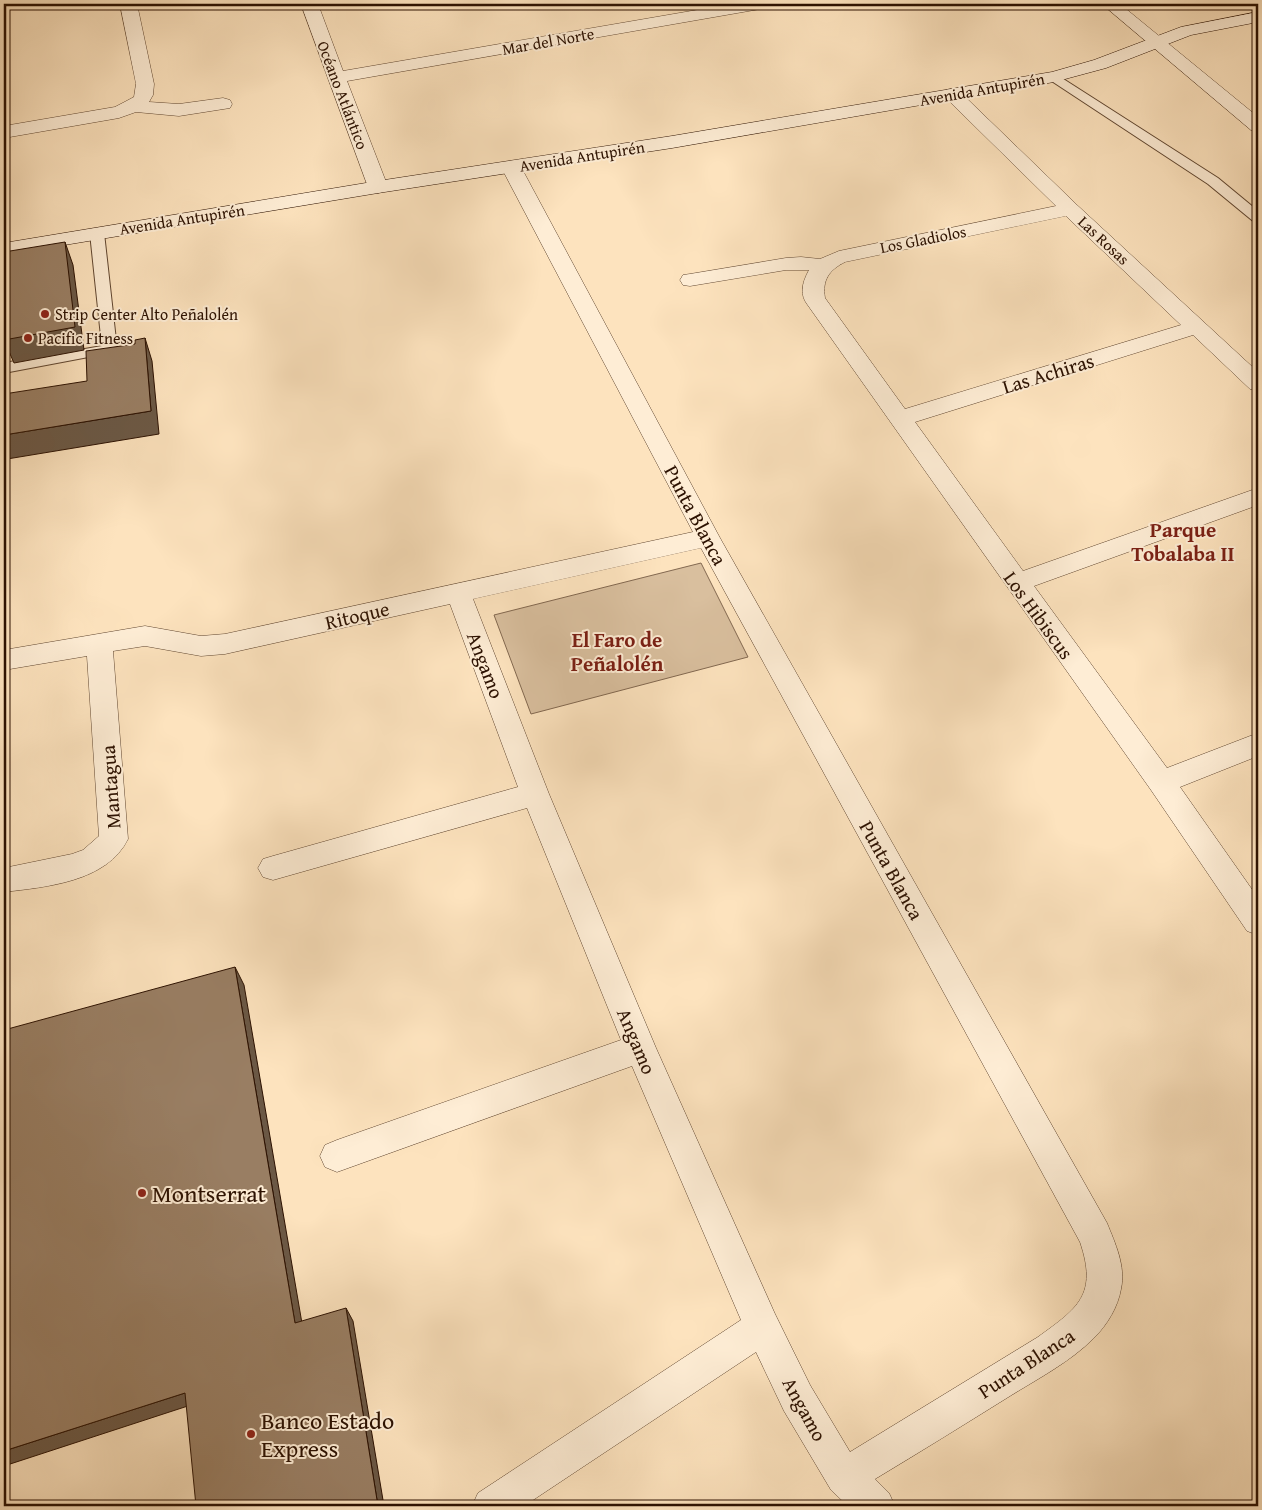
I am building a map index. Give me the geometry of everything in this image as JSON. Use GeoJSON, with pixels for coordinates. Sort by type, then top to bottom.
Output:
{"type":"FeatureCollection","features":[{"type":"Feature","properties":{"kind":"street"},"geometry":{"type":"LineString","coordinates":[[4,132],[119,112],[134,106],[143,99],[145,91],[128,4]]}},
{"type":"Feature","properties":{"kind":"street","name":"Océano Atlántico"},"geometry":{"type":"LineString","coordinates":[[309,4],[378,187]]}},
{"type":"Feature","properties":{"kind":"street","name":"Mar del Norte"},"geometry":{"type":"LineString","coordinates":[[336,78],[760,4]]}},
{"type":"Feature","properties":{"kind":"street"},"geometry":{"type":"LineString","coordinates":[[1110,4],[1258,126]]}},
{"type":"Feature","properties":{"kind":"street","name":"Avenida Antupirén"},"geometry":{"type":"LineString","coordinates":[[4,249],[378,187],[672,142],[1054,77],[1100,64],[1156,42],[1199,28],[1258,17]]}},
{"type":"Feature","properties":{"kind":"street","name":"Las Rosas"},"geometry":{"type":"LineString","coordinates":[[952,94],[1070,209],[1258,384]]}},
{"type":"Feature","properties":{"kind":"street"},"geometry":{"type":"LineString","coordinates":[[134,106],[179,110],[223,104]]}},
{"type":"Feature","properties":{"kind":"street","name":"Punta Blanca"},"geometry":{"type":"LineString","coordinates":[[511,167],[708,538],[1095,1235],[1103,1256],[1106,1274],[1104,1292],[1097,1308],[1072,1335],[846,1492]]}},
{"type":"Feature","properties":{"kind":"street","name":"Los Gladiolos"},"geometry":{"type":"LineString","coordinates":[[822,266],[834,259],[852,253],[1070,209]]}},
{"type":"Feature","properties":{"kind":"street"},"geometry":{"type":"LineString","coordinates":[[690,280],[786,264],[801,263],[822,266]]}},
{"type":"Feature","properties":{"kind":"street","name":"Los Hibiscus"},"geometry":{"type":"LineString","coordinates":[[822,266],[814,279],[814,299],[1161,782],[1258,922]]}},
{"type":"Feature","properties":{"kind":"street","name":"Las Achiras"},"geometry":{"type":"LineString","coordinates":[[900,419],[1197,327]]}},
{"type":"Feature","properties":{"kind":"street"},"geometry":{"type":"LineString","coordinates":[[1017,583],[1258,496]]}},
{"type":"Feature","properties":{"kind":"street","name":"Ritoque"},"geometry":{"type":"LineString","coordinates":[[4,660],[145,636],[201,646],[225,644],[708,538]]}},
{"type":"Feature","properties":{"kind":"street","name":"Angamo"},"geometry":{"type":"LineString","coordinates":[[458,592],[535,794],[640,1048],[762,1327],[846,1492],[876,1506]]}},
{"type":"Feature","properties":{"kind":"street","name":"Mantagua"},"geometry":{"type":"LineString","coordinates":[[4,880],[81,865],[98,857],[114,839],[99,643]]}},
{"type":"Feature","properties":{"kind":"street"},"geometry":{"type":"LineString","coordinates":[[1161,782],[1258,744]]}},
{"type":"Feature","properties":{"kind":"street"},"geometry":{"type":"LineString","coordinates":[[273,868],[535,794]]}},
{"type":"Feature","properties":{"kind":"street"},"geometry":{"type":"LineString","coordinates":[[337,1156],[640,1048]]}},
{"type":"Feature","properties":{"kind":"street"},"geometry":{"type":"LineString","coordinates":[[491,1506],[762,1327]]}},
{"type":"Feature","properties":{"kind":"lane"},"geometry":{"type":"LineString","coordinates":[[1054,77],[1213,181],[1258,218]]}},
{"type":"Feature","properties":{"kind":"lane"},"geometry":{"type":"LineString","coordinates":[[4,368],[110,350],[97,233]]}},
{"type":"Feature","properties":{"kind":"shaded area"},"geometry":{"type":"Polygon","coordinates":[[[701,563],[748,657],[531,714],[494,615],[701,563]]]}},
{"type":"Feature","properties":{"kind":"building","name":"Strip Center Alto Peñalolén"},"geometry":{"type":"Polygon","coordinates":[[[65,242],[75,327],[4,340],[4,252],[65,242]]]}},
{"type":"Feature","properties":{"kind":"building"},"geometry":{"type":"Polygon","coordinates":[[[145,338],[151,411],[4,435],[4,394],[87,381],[86,351],[135,344],[135,340],[145,338]]]}},
{"type":"Feature","properties":{"kind":"building","name":"Montserrat"},"geometry":{"type":"Polygon","coordinates":[[[235,967],[295,1323],[346,1308],[378,1506],[196,1506],[185,1393],[4,1451],[4,1030],[235,967]]]}},
{"type":"Feature","properties":{"kind":"place","name":"Strip Center Alto Peñalolén"},"geometry":{"type":"Point","coordinates":[45,314]}},
{"type":"Feature","properties":{"kind":"place","name":"Pacific Fitness"},"geometry":{"type":"Point","coordinates":[28,338]}},
{"type":"Feature","properties":{"kind":"place","name":"Montserrat"},"geometry":{"type":"Point","coordinates":[142,1193]}},
{"type":"Feature","properties":{"kind":"place","name":"Banco Estado Express"},"geometry":{"type":"Point","coordinates":[251,1434]}},
{"type":"Feature","properties":{"kind":"district","name":"Parque Tobalaba II"},"geometry":{"type":"Point","coordinates":[1183,541]}},
{"type":"Feature","properties":{"kind":"district","name":"El Faro de Peñalolén"},"geometry":{"type":"Point","coordinates":[617,651]}}]}
